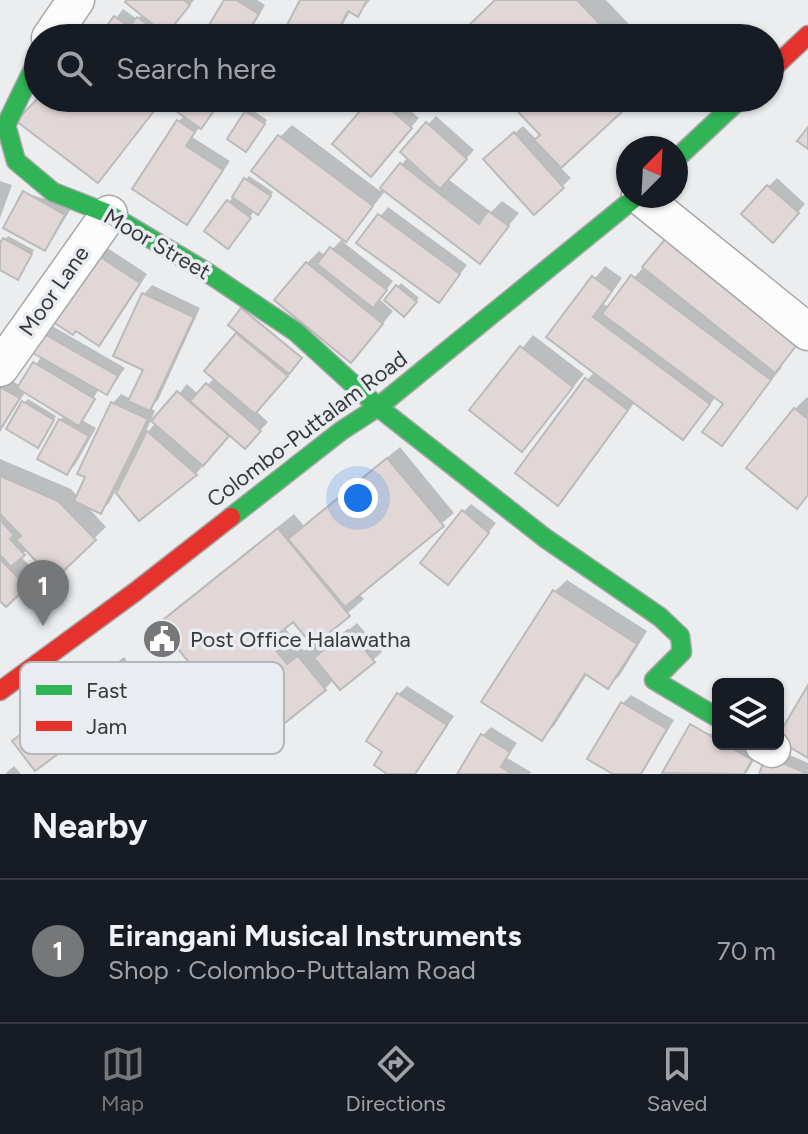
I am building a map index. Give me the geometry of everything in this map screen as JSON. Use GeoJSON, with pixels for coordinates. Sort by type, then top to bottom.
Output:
{"type":"FeatureCollection","features":[{"type":"Feature","properties":{"kind":"main road"},"geometry":{"type":"LineString","coordinates":[[784,58],[808,35]]}},
{"type":"Feature","properties":{"kind":"main road","name":"Moor Street"},"geometry":{"type":"LineString","coordinates":[[24,88],[6,125],[16,161],[53,192],[109,214],[205,271],[296,332],[378,407],[545,538],[660,617],[680,636],[682,652],[654,680],[712,714]]}},
{"type":"Feature","properties":{"kind":"main road"},"geometry":{"type":"LineString","coordinates":[[688,148],[726,112]]}},
{"type":"Feature","properties":{"kind":"main road","name":"Colombo-Puttalam Road"},"geometry":{"type":"LineString","coordinates":[[40,662],[135,592],[341,431],[378,407],[624,208]]}},
{"type":"Feature","properties":{"kind":"main road","name":"Colombo-Puttalam Road"},"geometry":{"type":"LineString","coordinates":[[0,691],[20,676]]}},
{"type":"Feature","properties":{"kind":"street"},"geometry":{"type":"LineString","coordinates":[[60,24],[76,0]]}},
{"type":"Feature","properties":{"kind":"street"},"geometry":{"type":"LineString","coordinates":[[654,208],[808,332]]}},
{"type":"Feature","properties":{"kind":"street","name":"Moor Lane"},"geometry":{"type":"LineString","coordinates":[[0,368],[109,214]]}},
{"type":"Feature","properties":{"kind":"building"},"geometry":{"type":"Polygon","coordinates":[[[184,0],[190,5],[175,24],[152,24],[125,2],[184,0]]]}},
{"type":"Feature","properties":{"kind":"building"},"geometry":{"type":"Polygon","coordinates":[[[224,0],[236,0],[259,14],[253,24],[209,24],[224,0]]]}},
{"type":"Feature","properties":{"kind":"building"},"geometry":{"type":"Polygon","coordinates":[[[300,0],[367,0],[358,17],[348,11],[341,24],[288,24],[300,0]]]}},
{"type":"Feature","properties":{"kind":"building"},"geometry":{"type":"Polygon","coordinates":[[[495,0],[577,0],[600,24],[470,24],[495,0]]]}},
{"type":"Feature","properties":{"kind":"building"},"geometry":{"type":"Polygon","coordinates":[[[114,16],[125,24],[108,24],[114,16]]]}},
{"type":"Feature","properties":{"kind":"building"},"geometry":{"type":"Polygon","coordinates":[[[137,17],[147,24],[131,24],[137,17]]]}},
{"type":"Feature","properties":{"kind":"building"},"geometry":{"type":"Polygon","coordinates":[[[25,112],[153,112],[98,183],[16,121],[25,112]]]}},
{"type":"Feature","properties":{"kind":"building"},"geometry":{"type":"Polygon","coordinates":[[[177,112],[213,112],[201,129],[177,112]]]}},
{"type":"Feature","properties":{"kind":"building"},"geometry":{"type":"Polygon","coordinates":[[[244,112],[265,124],[246,152],[227,139],[244,112]]]}},
{"type":"Feature","properties":{"kind":"building"},"geometry":{"type":"Polygon","coordinates":[[[359,112],[393,112],[412,128],[371,177],[332,144],[359,112]]]}},
{"type":"Feature","properties":{"kind":"building"},"geometry":{"type":"Polygon","coordinates":[[[518,112],[622,112],[561,168],[534,140],[540,135],[518,112]]]}},
{"type":"Feature","properties":{"kind":"building"},"geometry":{"type":"Polygon","coordinates":[[[177,120],[195,132],[186,146],[223,170],[187,225],[132,189],[177,120]]]}},
{"type":"Feature","properties":{"kind":"building"},"geometry":{"type":"Polygon","coordinates":[[[426,122],[467,159],[440,189],[400,152],[426,122]]]}},
{"type":"Feature","properties":{"kind":"building"},"geometry":{"type":"Polygon","coordinates":[[[808,127],[808,149],[797,141],[808,127]]]}},
{"type":"Feature","properties":{"kind":"building"},"geometry":{"type":"Polygon","coordinates":[[[514,132],[564,188],[534,215],[483,159],[514,132]]]}},
{"type":"Feature","properties":{"kind":"building"},"geometry":{"type":"Polygon","coordinates":[[[278,135],[373,206],[346,242],[251,171],[278,135]]]}},
{"type":"Feature","properties":{"kind":"building"},"geometry":{"type":"Polygon","coordinates":[[[400,163],[479,224],[488,211],[509,226],[480,264],[380,188],[400,163]]]}},
{"type":"Feature","properties":{"kind":"building"},"geometry":{"type":"Polygon","coordinates":[[[244,178],[271,196],[258,215],[232,197],[244,178]]]}},
{"type":"Feature","properties":{"kind":"building"},"geometry":{"type":"Polygon","coordinates":[[[767,185],[799,213],[773,243],[741,214],[767,185]]]}},
{"type":"Feature","properties":{"kind":"building"},"geometry":{"type":"Polygon","coordinates":[[[23,191],[65,215],[45,251],[3,228],[23,191]]]}},
{"type":"Feature","properties":{"kind":"building"},"geometry":{"type":"Polygon","coordinates":[[[227,200],[251,218],[228,249],[204,231],[227,200]]]}},
{"type":"Feature","properties":{"kind":"building"},"geometry":{"type":"Polygon","coordinates":[[[378,214],[460,274],[439,303],[356,243],[378,214]]]}},
{"type":"Feature","properties":{"kind":"building"},"geometry":{"type":"Polygon","coordinates":[[[667,237],[799,342],[775,373],[642,267],[667,237]]]}},
{"type":"Feature","properties":{"kind":"building"},"geometry":{"type":"Polygon","coordinates":[[[3,238],[32,254],[18,280],[0,270],[0,243],[3,238]]]}},
{"type":"Feature","properties":{"kind":"building"},"geometry":{"type":"Polygon","coordinates":[[[330,247],[387,290],[373,308],[317,264],[330,247]]]}},
{"type":"Feature","properties":{"kind":"building"},"geometry":{"type":"Polygon","coordinates":[[[93,252],[140,283],[99,346],[76,331],[73,335],[44,316],[93,252]]]}},
{"type":"Feature","properties":{"kind":"building"},"geometry":{"type":"Polygon","coordinates":[[[306,262],[383,324],[351,363],[274,300],[306,262]]]}},
{"type":"Feature","properties":{"kind":"building"},"geometry":{"type":"Polygon","coordinates":[[[631,275],[771,380],[722,446],[702,432],[723,404],[602,314],[631,275]]]}},
{"type":"Feature","properties":{"kind":"building"},"geometry":{"type":"Polygon","coordinates":[[[592,276],[612,291],[593,317],[710,404],[683,440],[546,337],[592,276]]]}},
{"type":"Feature","properties":{"kind":"building"},"geometry":{"type":"Polygon","coordinates":[[[396,285],[417,302],[404,317],[384,300],[396,285]]]}},
{"type":"Feature","properties":{"kind":"building"},"geometry":{"type":"Polygon","coordinates":[[[142,293],[194,317],[150,411],[128,401],[143,370],[113,356],[142,293]]]}},
{"type":"Feature","properties":{"kind":"building"},"geometry":{"type":"Polygon","coordinates":[[[241,308],[302,358],[289,374],[228,325],[241,308]]]}},
{"type":"Feature","properties":{"kind":"building"},"geometry":{"type":"Polygon","coordinates":[[[37,330],[118,376],[107,395],[26,349],[37,330]]]}},
{"type":"Feature","properties":{"kind":"building"},"geometry":{"type":"Polygon","coordinates":[[[236,333],[288,376],[255,414],[204,371],[236,333]]]}},
{"type":"Feature","properties":{"kind":"building"},"geometry":{"type":"Polygon","coordinates":[[[520,346],[573,387],[522,452],[469,410],[520,346]]]}},
{"type":"Feature","properties":{"kind":"building"},"geometry":{"type":"Polygon","coordinates":[[[33,362],[95,399],[79,426],[17,388],[33,362]]]}},
{"type":"Feature","properties":{"kind":"building"},"geometry":{"type":"Polygon","coordinates":[[[585,378],[628,410],[558,506],[515,473],[585,378]]]}},
{"type":"Feature","properties":{"kind":"building"},"geometry":{"type":"Polygon","coordinates":[[[206,383],[261,431],[245,449],[190,401],[206,383]]]}},
{"type":"Feature","properties":{"kind":"building"},"geometry":{"type":"Polygon","coordinates":[[[0,387],[20,398],[0,430],[0,387]]]}},
{"type":"Feature","properties":{"kind":"building"},"geometry":{"type":"Polygon","coordinates":[[[177,391],[229,436],[203,466],[151,421],[177,391]]]}},
{"type":"Feature","properties":{"kind":"building"},"geometry":{"type":"Polygon","coordinates":[[[22,401],[54,420],[38,448],[6,429],[22,401]]]}},
{"type":"Feature","properties":{"kind":"building"},"geometry":{"type":"Polygon","coordinates":[[[111,402],[148,419],[101,514],[74,501],[85,477],[77,474],[111,402]]]}},
{"type":"Feature","properties":{"kind":"building"},"geometry":{"type":"Polygon","coordinates":[[[794,408],[808,419],[808,495],[797,509],[746,468],[794,408]]]}},
{"type":"Feature","properties":{"kind":"building"},"geometry":{"type":"Polygon","coordinates":[[[59,419],[89,436],[67,475],[37,459],[59,419]]]}},
{"type":"Feature","properties":{"kind":"building"},"geometry":{"type":"Polygon","coordinates":[[[147,431],[197,475],[139,521],[116,493],[147,431]]]}},
{"type":"Feature","properties":{"kind":"building"},"geometry":{"type":"Polygon","coordinates":[[[387,458],[444,526],[345,607],[288,539],[387,458]]]}},
{"type":"Feature","properties":{"kind":"building"},"geometry":{"type":"Polygon","coordinates":[[[0,476],[58,501],[96,540],[54,580],[16,540],[21,536],[0,514],[0,476]]]}},
{"type":"Feature","properties":{"kind":"building"},"geometry":{"type":"Polygon","coordinates":[[[462,510],[489,533],[448,585],[420,563],[462,510]]]}},
{"type":"Feature","properties":{"kind":"building"},"geometry":{"type":"Polygon","coordinates":[[[0,520],[14,535],[10,539],[25,555],[11,567],[0,555],[0,520]]]}},
{"type":"Feature","properties":{"kind":"building"},"geometry":{"type":"Polygon","coordinates":[[[278,528],[350,616],[313,646],[293,622],[269,642],[287,664],[298,656],[326,690],[284,724],[284,662],[189,662],[158,624],[278,528]]]}},
{"type":"Feature","properties":{"kind":"building"},"geometry":{"type":"Polygon","coordinates":[[[0,559],[27,587],[6,607],[0,601],[0,559]]]}},
{"type":"Feature","properties":{"kind":"building"},"geometry":{"type":"Polygon","coordinates":[[[553,590],[637,644],[608,689],[585,674],[542,741],[481,702],[553,590]]]}},
{"type":"Feature","properties":{"kind":"building"},"geometry":{"type":"Polygon","coordinates":[[[348,630],[375,662],[340,690],[314,658],[348,630]]]}},
{"type":"Feature","properties":{"kind":"building"},"geometry":{"type":"Polygon","coordinates":[[[808,685],[808,758],[784,744],[784,726],[808,685]]]}},
{"type":"Feature","properties":{"kind":"building"},"geometry":{"type":"Polygon","coordinates":[[[397,693],[447,725],[415,774],[387,774],[374,765],[382,752],[366,741],[397,693]]]}},
{"type":"Feature","properties":{"kind":"building"},"geometry":{"type":"Polygon","coordinates":[[[621,702],[667,729],[641,774],[613,774],[587,759],[621,702]]]}},
{"type":"Feature","properties":{"kind":"building"},"geometry":{"type":"Polygon","coordinates":[[[690,724],[712,737],[712,750],[734,750],[752,760],[744,774],[662,773],[690,724]]]}},
{"type":"Feature","properties":{"kind":"building"},"geometry":{"type":"Polygon","coordinates":[[[481,734],[510,752],[501,767],[513,774],[457,774],[481,734]]]}},
{"type":"Feature","properties":{"kind":"building"},"geometry":{"type":"Polygon","coordinates":[[[20,735],[20,751],[12,741],[20,735]]]}},
{"type":"Feature","properties":{"kind":"building"},"geometry":{"type":"Polygon","coordinates":[[[22,754],[58,754],[35,771],[22,754]]]}},
{"type":"Feature","properties":{"kind":"building"},"geometry":{"type":"Polygon","coordinates":[[[766,756],[808,774],[759,774],[766,756]]]}},
{"type":"Feature","properties":{"kind":"traffic: fast"},"geometry":{"type":"LineString","coordinates":[[24,88],[6,125],[16,161],[53,192],[109,214],[205,271],[296,332],[378,407],[545,538],[660,617],[680,636],[682,652],[654,680],[712,714]]}},
{"type":"Feature","properties":{"kind":"traffic: fast"},"geometry":{"type":"LineString","coordinates":[[688,148],[726,112]]}},
{"type":"Feature","properties":{"kind":"traffic: fast"},"geometry":{"type":"LineString","coordinates":[[231,517],[341,431],[378,407],[622,208]]}},
{"type":"Feature","properties":{"kind":"traffic: jam"},"geometry":{"type":"LineString","coordinates":[[784,58],[808,35]]}},
{"type":"Feature","properties":{"kind":"traffic: jam"},"geometry":{"type":"LineString","coordinates":[[40,662],[231,517]]}},
{"type":"Feature","properties":{"kind":"traffic: jam"},"geometry":{"type":"LineString","coordinates":[[0,691],[20,676]]}},
{"type":"Feature","properties":{"kind":"place","name":"Eirangani Musical Instruments"},"geometry":{"type":"Point","coordinates":[43,626]}},
{"type":"Feature","properties":{"kind":"place","name":"Post Office Halawatha"},"geometry":{"type":"Point","coordinates":[162,639]}}]}
